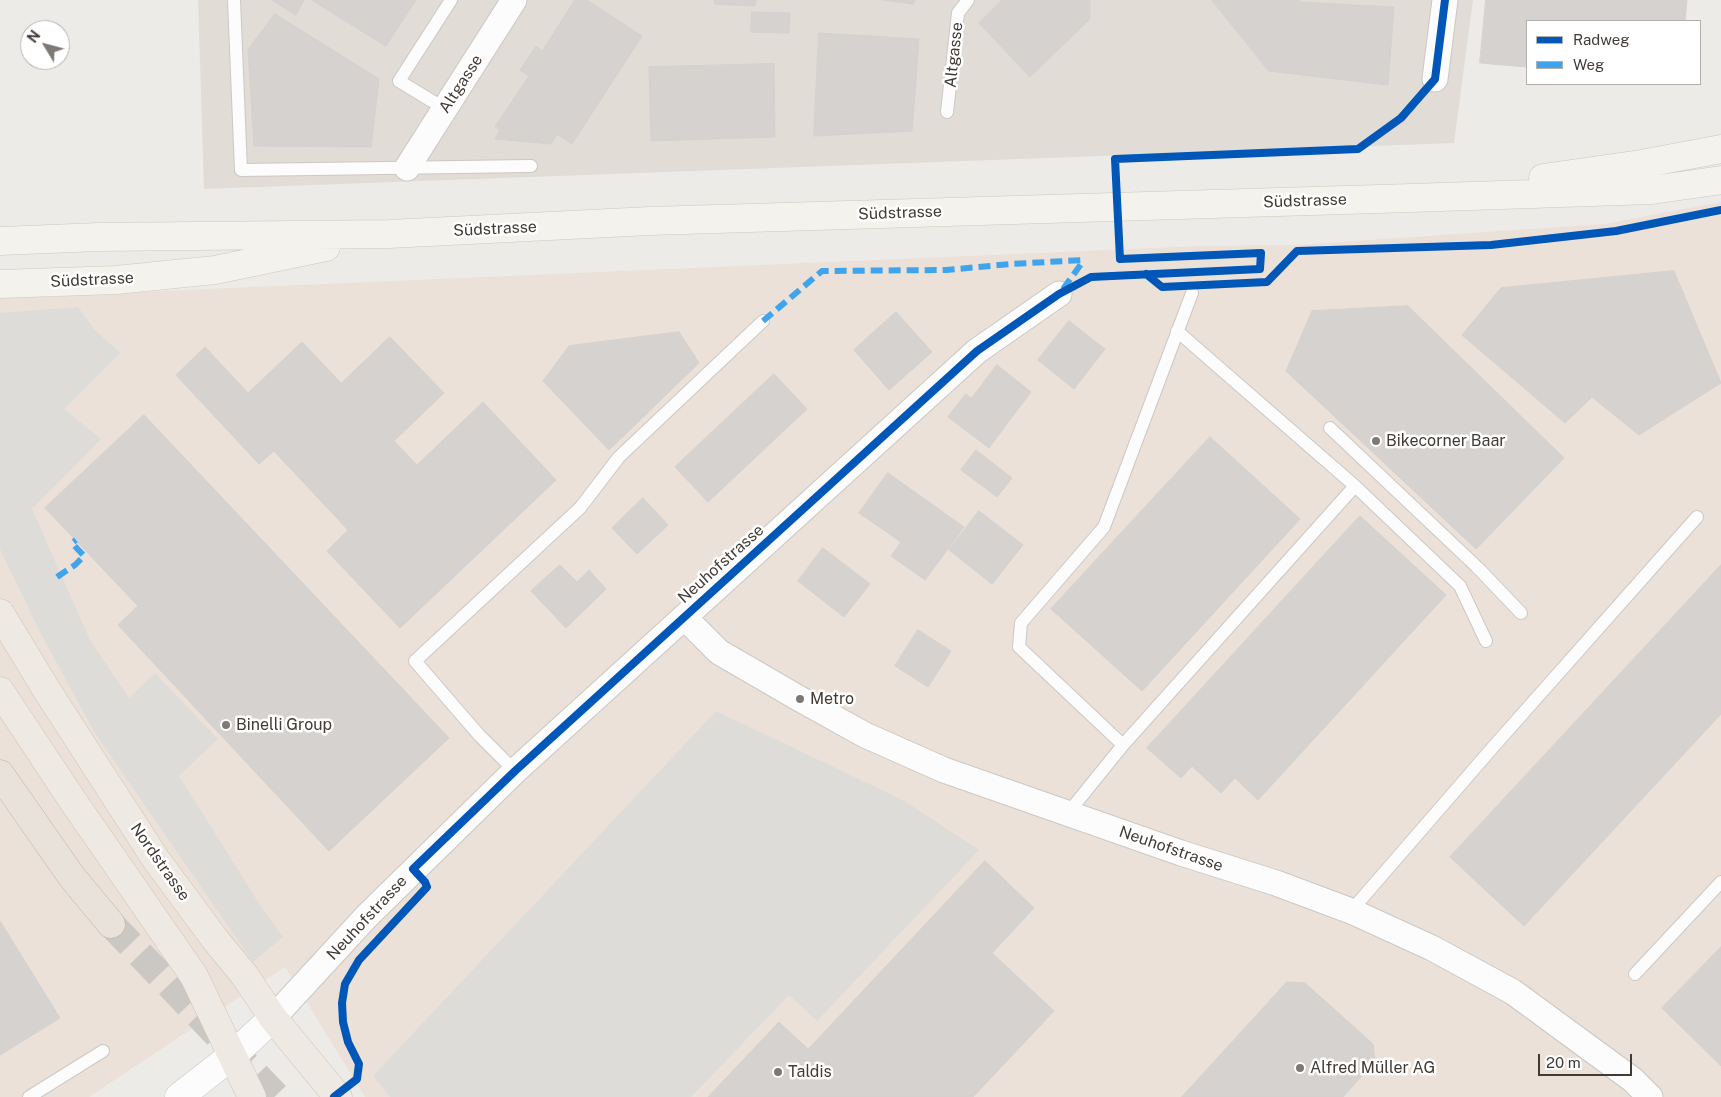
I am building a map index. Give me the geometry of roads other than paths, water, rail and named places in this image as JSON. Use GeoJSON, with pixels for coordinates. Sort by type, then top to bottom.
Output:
{"type":"FeatureCollection","features":[{"type":"Feature","properties":{"kind":"highway"},"geometry":{"type":"LineString","coordinates":[[0,774],[67,870],[111,924]]}},
{"type":"Feature","properties":{"kind":"main road","name":"Südstrasse"},"geometry":{"type":"LineString","coordinates":[[1411,198],[1641,164],[1721,149]]}},
{"type":"Feature","properties":{"kind":"main road","name":"Südstrasse"},"geometry":{"type":"LineString","coordinates":[[0,241],[99,237],[389,234],[650,221],[1652,190],[1721,180]]}},
{"type":"Feature","properties":{"kind":"main road","name":"Südstrasse"},"geometry":{"type":"LineString","coordinates":[[0,284],[116,280],[215,270],[389,234]]}},
{"type":"Feature","properties":{"kind":"main road","name":"Nordstrasse"},"geometry":{"type":"LineString","coordinates":[[0,613],[46,689],[155,858],[244,976],[273,1018],[338,1097]]}},
{"type":"Feature","properties":{"kind":"main road"},"geometry":{"type":"LineString","coordinates":[[0,691],[194,976],[252,1097]]}},
{"type":"Feature","properties":{"kind":"street","name":"Altgasse"},"geometry":{"type":"LineString","coordinates":[[407,168],[514,0]]}},
{"type":"Feature","properties":{"kind":"street"},"geometry":{"type":"LineString","coordinates":[[1435,79],[1445,0]]}},
{"type":"Feature","properties":{"kind":"street","name":"Neuhofstrasse"},"geometry":{"type":"LineString","coordinates":[[273,1018],[367,916],[515,771],[978,351],[1059,294]]}},
{"type":"Feature","properties":{"kind":"street","name":"Neuhofstrasse"},"geometry":{"type":"LineString","coordinates":[[684,617],[719,652],[865,735],[944,770],[1180,853],[1276,883],[1351,911],[1432,948],[1513,992],[1633,1080],[1650,1097]]}},
{"type":"Feature","properties":{"kind":"street"},"geometry":{"type":"LineString","coordinates":[[179,1097],[233,1055],[273,1018]]}},
{"type":"Feature","properties":{"kind":"lane"},"geometry":{"type":"LineString","coordinates":[[234,0],[241,170],[530,166]]}},
{"type":"Feature","properties":{"kind":"lane"},"geometry":{"type":"LineString","coordinates":[[445,109],[399,81],[451,0]]}},
{"type":"Feature","properties":{"kind":"lane","name":"Altgasse"},"geometry":{"type":"LineString","coordinates":[[947,112],[958,13],[968,0]]}},
{"type":"Feature","properties":{"kind":"lane"},"geometry":{"type":"LineString","coordinates":[[1123,745],[1019,647],[1021,623],[1104,527],[1192,293]]}},
{"type":"Feature","properties":{"kind":"lane"},"geometry":{"type":"LineString","coordinates":[[515,771],[479,735],[415,661],[580,508],[619,457],[763,321]]}},
{"type":"Feature","properties":{"kind":"lane"},"geometry":{"type":"LineString","coordinates":[[1177,330],[1355,486],[1460,586],[1486,641]]}},
{"type":"Feature","properties":{"kind":"lane"},"geometry":{"type":"LineString","coordinates":[[1330,428],[1477,567],[1521,614]]}},
{"type":"Feature","properties":{"kind":"lane"},"geometry":{"type":"LineString","coordinates":[[1068,813],[1123,745],[1355,486]]}},
{"type":"Feature","properties":{"kind":"lane"},"geometry":{"type":"LineString","coordinates":[[1351,911],[1697,517]]}},
{"type":"Feature","properties":{"kind":"lane"},"geometry":{"type":"LineString","coordinates":[[1635,974],[1721,882]]}},
{"type":"Feature","properties":{"kind":"lane"},"geometry":{"type":"LineString","coordinates":[[29,1097],[103,1051]]}},
{"type":"Feature","properties":{"kind":"tunnel"},"geometry":{"type":"LineString","coordinates":[[111,924],[277,1097]]}},
{"type":"Feature","properties":{"kind":"place","name":"Bikecorner Baar"},"geometry":{"type":"Point","coordinates":[1376,441]}},
{"type":"Feature","properties":{"kind":"place","name":"Metro"},"geometry":{"type":"Point","coordinates":[800,699]}},
{"type":"Feature","properties":{"kind":"place","name":"Binelli Group"},"geometry":{"type":"Point","coordinates":[226,725]}},
{"type":"Feature","properties":{"kind":"place","name":"Alfred Müller AG"},"geometry":{"type":"Point","coordinates":[1300,1068]}},
{"type":"Feature","properties":{"kind":"place","name":"Taldis"},"geometry":{"type":"Point","coordinates":[778,1072]}}]}
